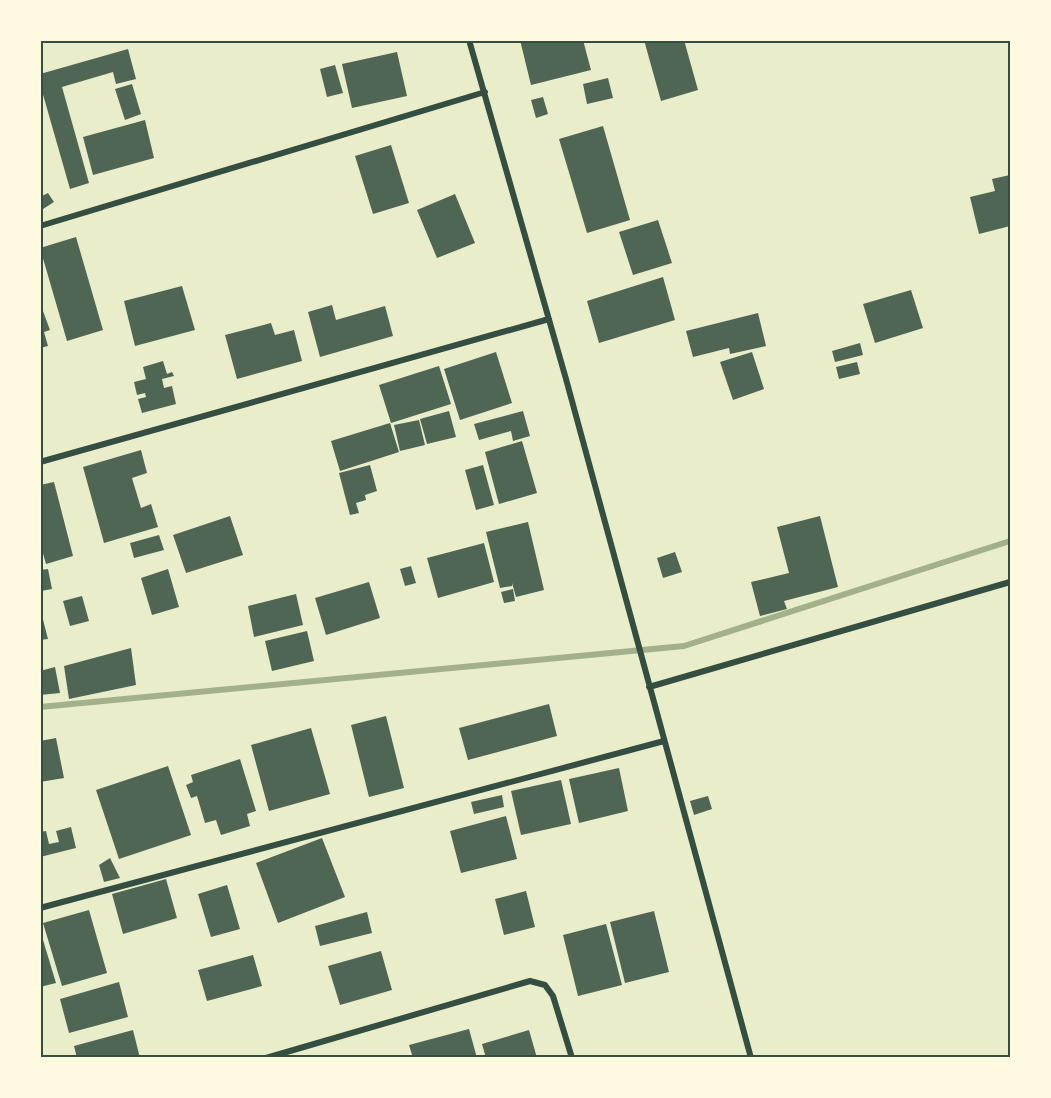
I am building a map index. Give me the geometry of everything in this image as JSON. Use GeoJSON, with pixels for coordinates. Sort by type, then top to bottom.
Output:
{"type":"FeatureCollection","features":[{"type":"Feature","properties":{"kind":"street"},"geometry":{"type":"LineString","coordinates":[[469,40],[549,319],[751,1058]]}},
{"type":"Feature","properties":{"kind":"street"},"geometry":{"type":"LineString","coordinates":[[40,226],[485,92]]}},
{"type":"Feature","properties":{"kind":"street"},"geometry":{"type":"LineString","coordinates":[[40,462],[549,319]]}},
{"type":"Feature","properties":{"kind":"street"},"geometry":{"type":"LineString","coordinates":[[649,687],[1011,582]]}},
{"type":"Feature","properties":{"kind":"street"},"geometry":{"type":"LineString","coordinates":[[40,908],[664,741]]}},
{"type":"Feature","properties":{"kind":"street"},"geometry":{"type":"LineString","coordinates":[[266,1058],[530,981],[545,985],[553,996],[572,1058]]}},
{"type":"Feature","properties":{"kind":"building"},"geometry":{"type":"Polygon","coordinates":[[[520,40],[583,40],[591,70],[531,85],[520,40]]]}},
{"type":"Feature","properties":{"kind":"building"},"geometry":{"type":"Polygon","coordinates":[[[644,40],[684,40],[698,90],[661,101],[644,40]]]}},
{"type":"Feature","properties":{"kind":"building"},"geometry":{"type":"Polygon","coordinates":[[[128,49],[136,79],[116,84],[113,72],[62,87],[89,183],[70,189],[40,84],[40,74],[128,49]]]}},
{"type":"Feature","properties":{"kind":"building"},"geometry":{"type":"Polygon","coordinates":[[[397,52],[407,96],[352,108],[342,64],[397,52]]]}},
{"type":"Feature","properties":{"kind":"building"},"geometry":{"type":"Polygon","coordinates":[[[335,65],[343,93],[327,97],[320,69],[335,65]]]}},
{"type":"Feature","properties":{"kind":"building"},"geometry":{"type":"Polygon","coordinates":[[[608,78],[613,98],[587,104],[583,84],[608,78]]]}},
{"type":"Feature","properties":{"kind":"building"},"geometry":{"type":"Polygon","coordinates":[[[132,84],[141,114],[125,120],[115,89],[132,84]]]}},
{"type":"Feature","properties":{"kind":"building"},"geometry":{"type":"Polygon","coordinates":[[[543,97],[548,114],[536,118],[531,100],[543,97]]]}},
{"type":"Feature","properties":{"kind":"building"},"geometry":{"type":"Polygon","coordinates":[[[145,120],[154,158],[93,175],[83,137],[145,120]]]}},
{"type":"Feature","properties":{"kind":"building"},"geometry":{"type":"Polygon","coordinates":[[[603,126],[630,220],[587,233],[559,139],[603,126]]]}},
{"type":"Feature","properties":{"kind":"building"},"geometry":{"type":"Polygon","coordinates":[[[391,145],[409,203],[373,214],[355,156],[391,145]]]}},
{"type":"Feature","properties":{"kind":"building"},"geometry":{"type":"Polygon","coordinates":[[[1010,175],[1010,226],[979,234],[970,197],[995,191],[992,179],[1010,175]]]}},
{"type":"Feature","properties":{"kind":"building"},"geometry":{"type":"Polygon","coordinates":[[[48,193],[54,202],[43,209],[40,197],[48,193]]]}},
{"type":"Feature","properties":{"kind":"building"},"geometry":{"type":"Polygon","coordinates":[[[455,194],[475,243],[437,258],[417,210],[455,194]]]}},
{"type":"Feature","properties":{"kind":"building"},"geometry":{"type":"Polygon","coordinates":[[[658,220],[672,263],[633,275],[619,232],[658,220]]]}},
{"type":"Feature","properties":{"kind":"building"},"geometry":{"type":"Polygon","coordinates":[[[76,237],[103,330],[67,341],[40,248],[76,237]]]}},
{"type":"Feature","properties":{"kind":"building"},"geometry":{"type":"Polygon","coordinates":[[[663,277],[675,320],[599,343],[587,301],[663,277]]]}},
{"type":"Feature","properties":{"kind":"building"},"geometry":{"type":"Polygon","coordinates":[[[182,286],[195,330],[135,346],[124,301],[182,286]]]}},
{"type":"Feature","properties":{"kind":"building"},"geometry":{"type":"Polygon","coordinates":[[[911,290],[923,328],[875,343],[863,304],[911,290]]]}},
{"type":"Feature","properties":{"kind":"building"},"geometry":{"type":"Polygon","coordinates":[[[40,303],[50,330],[44,332],[48,346],[40,348],[40,303]]]}},
{"type":"Feature","properties":{"kind":"building"},"geometry":{"type":"Polygon","coordinates":[[[332,305],[336,320],[385,306],[393,336],[320,357],[308,312],[332,305]]]}},
{"type":"Feature","properties":{"kind":"building"},"geometry":{"type":"Polygon","coordinates":[[[758,313],[766,346],[730,354],[729,348],[693,357],[686,331],[758,313]]]}},
{"type":"Feature","properties":{"kind":"building"},"geometry":{"type":"Polygon","coordinates":[[[271,323],[275,335],[294,330],[302,361],[237,379],[225,335],[271,323]]]}},
{"type":"Feature","properties":{"kind":"building"},"geometry":{"type":"Polygon","coordinates":[[[860,343],[863,355],[835,362],[832,351],[860,343]]]}},
{"type":"Feature","properties":{"kind":"building"},"geometry":{"type":"Polygon","coordinates":[[[496,352],[512,403],[460,420],[444,369],[496,352]]]}},
{"type":"Feature","properties":{"kind":"building"},"geometry":{"type":"Polygon","coordinates":[[[752,352],[764,389],[733,400],[720,362],[752,352]]]}},
{"type":"Feature","properties":{"kind":"building"},"geometry":{"type":"Polygon","coordinates":[[[163,361],[167,374],[172,372],[174,376],[162,379],[164,388],[172,386],[176,404],[142,413],[138,399],[146,397],[145,393],[137,395],[134,382],[146,379],[143,367],[163,361]]]}},
{"type":"Feature","properties":{"kind":"building"},"geometry":{"type":"Polygon","coordinates":[[[857,362],[860,374],[839,379],[836,367],[857,362]]]}},
{"type":"Feature","properties":{"kind":"building"},"geometry":{"type":"Polygon","coordinates":[[[439,366],[451,404],[391,423],[379,385],[439,366]]]}},
{"type":"Feature","properties":{"kind":"building"},"geometry":{"type":"Polygon","coordinates":[[[449,411],[456,437],[427,444],[420,419],[449,411]]]}},
{"type":"Feature","properties":{"kind":"building"},"geometry":{"type":"Polygon","coordinates":[[[523,411],[530,436],[513,441],[511,431],[479,440],[474,424],[523,411]]]}},
{"type":"Feature","properties":{"kind":"building"},"geometry":{"type":"Polygon","coordinates":[[[419,420],[425,445],[400,451],[394,425],[419,420]]]}},
{"type":"Feature","properties":{"kind":"building"},"geometry":{"type":"Polygon","coordinates":[[[390,423],[399,452],[340,471],[331,441],[390,423]]]}},
{"type":"Feature","properties":{"kind":"building"},"geometry":{"type":"Polygon","coordinates":[[[522,441],[537,493],[499,504],[485,452],[522,441]]]}},
{"type":"Feature","properties":{"kind":"building"},"geometry":{"type":"Polygon","coordinates":[[[141,450],[147,473],[132,478],[141,508],[151,504],[158,527],[104,543],[83,467],[141,450]]]}},
{"type":"Feature","properties":{"kind":"building"},"geometry":{"type":"Polygon","coordinates":[[[370,465],[377,491],[365,495],[366,500],[356,503],[359,513],[350,515],[339,473],[370,465]]]}},
{"type":"Feature","properties":{"kind":"building"},"geometry":{"type":"Polygon","coordinates":[[[483,465],[494,505],[476,510],[465,470],[483,465]]]}},
{"type":"Feature","properties":{"kind":"building"},"geometry":{"type":"Polygon","coordinates":[[[54,482],[73,556],[46,564],[40,543],[40,485],[54,482]]]}},
{"type":"Feature","properties":{"kind":"building"},"geometry":{"type":"Polygon","coordinates":[[[230,516],[243,555],[186,573],[173,535],[230,516]]]}},
{"type":"Feature","properties":{"kind":"building"},"geometry":{"type":"Polygon","coordinates":[[[820,516],[838,587],[784,601],[787,609],[760,616],[751,582],[789,573],[777,527],[820,516]]]}},
{"type":"Feature","properties":{"kind":"building"},"geometry":{"type":"Polygon","coordinates":[[[528,522],[544,590],[516,597],[512,583],[512,586],[500,588],[486,532],[528,522]]]}},
{"type":"Feature","properties":{"kind":"building"},"geometry":{"type":"Polygon","coordinates":[[[159,535],[164,550],[134,558],[130,543],[159,535]]]}},
{"type":"Feature","properties":{"kind":"building"},"geometry":{"type":"Polygon","coordinates":[[[484,543],[494,582],[438,598],[427,558],[484,543]]]}},
{"type":"Feature","properties":{"kind":"building"},"geometry":{"type":"Polygon","coordinates":[[[675,552],[682,572],[663,578],[657,558],[675,552]]]}},
{"type":"Feature","properties":{"kind":"building"},"geometry":{"type":"Polygon","coordinates":[[[411,566],[416,583],[405,586],[400,569],[411,566]]]}},
{"type":"Feature","properties":{"kind":"building"},"geometry":{"type":"Polygon","coordinates":[[[48,569],[52,589],[41,591],[40,570],[48,569]]]}},
{"type":"Feature","properties":{"kind":"building"},"geometry":{"type":"Polygon","coordinates":[[[168,569],[179,607],[152,615],[141,578],[168,569]]]}},
{"type":"Feature","properties":{"kind":"building"},"geometry":{"type":"Polygon","coordinates":[[[369,582],[380,618],[326,635],[315,598],[369,582]]]}},
{"type":"Feature","properties":{"kind":"building"},"geometry":{"type":"Polygon","coordinates":[[[513,589],[515,601],[504,603],[501,592],[513,589]]]}},
{"type":"Feature","properties":{"kind":"building"},"geometry":{"type":"Polygon","coordinates":[[[296,594],[303,625],[254,637],[248,606],[296,594]]]}},
{"type":"Feature","properties":{"kind":"building"},"geometry":{"type":"Polygon","coordinates":[[[82,596],[89,621],[70,626],[63,601],[82,596]]]}},
{"type":"Feature","properties":{"kind":"building"},"geometry":{"type":"Polygon","coordinates":[[[40,608],[48,639],[40,640],[40,608]]]}},
{"type":"Feature","properties":{"kind":"building"},"geometry":{"type":"Polygon","coordinates":[[[307,631],[314,661],[272,671],[265,641],[307,631]]]}},
{"type":"Feature","properties":{"kind":"building"},"geometry":{"type":"Polygon","coordinates":[[[131,648],[136,685],[69,699],[64,666],[131,648]]]}},
{"type":"Feature","properties":{"kind":"building"},"geometry":{"type":"Polygon","coordinates":[[[55,667],[60,693],[40,695],[40,671],[55,667]]]}},
{"type":"Feature","properties":{"kind":"building"},"geometry":{"type":"Polygon","coordinates":[[[549,704],[557,736],[468,760],[459,728],[549,704]]]}},
{"type":"Feature","properties":{"kind":"building"},"geometry":{"type":"Polygon","coordinates":[[[386,716],[404,788],[369,797],[351,725],[386,716]]]}},
{"type":"Feature","properties":{"kind":"building"},"geometry":{"type":"Polygon","coordinates":[[[311,728],[330,794],[269,811],[251,745],[311,728]]]}},
{"type":"Feature","properties":{"kind":"building"},"geometry":{"type":"Polygon","coordinates":[[[56,738],[64,778],[40,782],[40,741],[56,738]]]}},
{"type":"Feature","properties":{"kind":"building"},"geometry":{"type":"Polygon","coordinates":[[[240,759],[256,811],[247,814],[250,826],[221,835],[216,820],[205,823],[197,796],[191,798],[186,785],[193,782],[191,775],[240,759]]]}},
{"type":"Feature","properties":{"kind":"building"},"geometry":{"type":"Polygon","coordinates":[[[168,766],[191,835],[119,859],[96,790],[168,766]]]}},
{"type":"Feature","properties":{"kind":"building"},"geometry":{"type":"Polygon","coordinates":[[[619,768],[628,811],[579,823],[569,779],[619,768]]]}},
{"type":"Feature","properties":{"kind":"building"},"geometry":{"type":"Polygon","coordinates":[[[561,780],[571,824],[521,835],[511,791],[561,780]]]}},
{"type":"Feature","properties":{"kind":"building"},"geometry":{"type":"Polygon","coordinates":[[[502,795],[504,807],[474,814],[471,802],[502,795]]]}},
{"type":"Feature","properties":{"kind":"building"},"geometry":{"type":"Polygon","coordinates":[[[708,796],[712,809],[694,815],[690,801],[708,796]]]}},
{"type":"Feature","properties":{"kind":"building"},"geometry":{"type":"Polygon","coordinates":[[[506,816],[517,859],[461,873],[450,831],[506,816]]]}},
{"type":"Feature","properties":{"kind":"building"},"geometry":{"type":"Polygon","coordinates":[[[71,827],[76,848],[40,857],[40,832],[46,831],[49,844],[59,842],[56,831],[71,827]]]}},
{"type":"Feature","properties":{"kind":"building"},"geometry":{"type":"Polygon","coordinates":[[[322,838],[345,897],[278,923],[256,863],[322,838]]]}},
{"type":"Feature","properties":{"kind":"building"},"geometry":{"type":"Polygon","coordinates":[[[110,858],[120,878],[104,882],[99,865],[110,858]]]}},
{"type":"Feature","properties":{"kind":"building"},"geometry":{"type":"Polygon","coordinates":[[[166,879],[177,918],[123,934],[112,894],[166,879]]]}},
{"type":"Feature","properties":{"kind":"building"},"geometry":{"type":"Polygon","coordinates":[[[227,885],[240,929],[211,937],[198,894],[227,885]]]}},
{"type":"Feature","properties":{"kind":"building"},"geometry":{"type":"Polygon","coordinates":[[[526,891],[535,927],[504,935],[495,899],[526,891]]]}},
{"type":"Feature","properties":{"kind":"building"},"geometry":{"type":"Polygon","coordinates":[[[89,910],[107,973],[62,986],[43,923],[89,910]]]}},
{"type":"Feature","properties":{"kind":"building"},"geometry":{"type":"Polygon","coordinates":[[[654,911],[669,972],[625,983],[610,922],[654,911]]]}},
{"type":"Feature","properties":{"kind":"building"},"geometry":{"type":"Polygon","coordinates":[[[367,912],[372,933],[320,946],[315,926],[367,912]]]}},
{"type":"Feature","properties":{"kind":"building"},"geometry":{"type":"Polygon","coordinates":[[[606,924],[622,985],[578,996],[563,935],[606,924]]]}},
{"type":"Feature","properties":{"kind":"building"},"geometry":{"type":"Polygon","coordinates":[[[40,930],[56,983],[40,987],[40,930]]]}},
{"type":"Feature","properties":{"kind":"building"},"geometry":{"type":"Polygon","coordinates":[[[381,951],[392,990],[340,1005],[328,966],[381,951]]]}},
{"type":"Feature","properties":{"kind":"building"},"geometry":{"type":"Polygon","coordinates":[[[253,955],[262,986],[207,1001],[198,970],[253,955]]]}},
{"type":"Feature","properties":{"kind":"building"},"geometry":{"type":"Polygon","coordinates":[[[119,982],[128,1017],[69,1033],[60,999],[119,982]]]}},
{"type":"Feature","properties":{"kind":"building"},"geometry":{"type":"Polygon","coordinates":[[[469,1029],[477,1058],[413,1058],[409,1045],[469,1029]]]}},
{"type":"Feature","properties":{"kind":"building"},"geometry":{"type":"Polygon","coordinates":[[[133,1030],[140,1058],[77,1058],[74,1046],[133,1030]]]}},
{"type":"Feature","properties":{"kind":"building"},"geometry":{"type":"Polygon","coordinates":[[[529,1030],[537,1058],[486,1058],[482,1044],[529,1030]]]}},
{"type":"Feature","properties":{"kind":"waterway"},"geometry":{"type":"LineString","coordinates":[[40,707],[684,646],[1010,541]]}}]}
